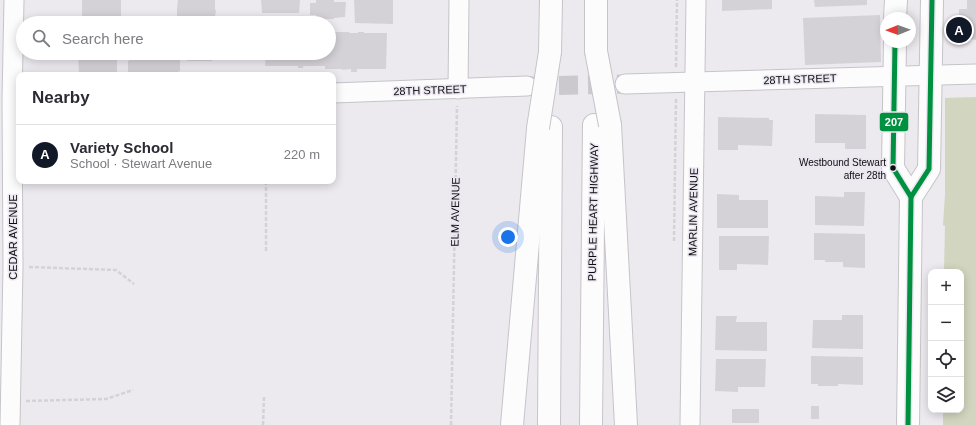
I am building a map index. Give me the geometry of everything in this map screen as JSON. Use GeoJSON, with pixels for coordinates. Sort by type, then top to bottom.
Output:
{"type":"FeatureCollection","features":[{"type":"Feature","properties":{"kind":"main road"},"geometry":{"type":"LineString","coordinates":[[512,425],[544,127],[550,52],[551,0]]}},
{"type":"Feature","properties":{"kind":"main road","name":"PURPLE HEART HIGHWAY"},"geometry":{"type":"LineString","coordinates":[[591,425],[602,125],[596,52],[596,0]]}},
{"type":"Feature","properties":{"kind":"main road"},"geometry":{"type":"LineString","coordinates":[[895,12],[896,0]]}},
{"type":"Feature","properties":{"kind":"main road"},"geometry":{"type":"LineString","coordinates":[[908,425],[911,197],[929,169],[932,0]]}},
{"type":"Feature","properties":{"kind":"main road"},"geometry":{"type":"LineString","coordinates":[[895,48],[893,168],[911,197]]}},
{"type":"Feature","properties":{"kind":"main road"},"geometry":{"type":"LineString","coordinates":[[602,125],[626,425]]}},
{"type":"Feature","properties":{"kind":"main road"},"geometry":{"type":"LineString","coordinates":[[544,127],[549,425]]}},
{"type":"Feature","properties":{"kind":"street","name":"CEDAR AVENUE"},"geometry":{"type":"LineString","coordinates":[[10,425],[13,266],[6,247],[14,0]]}},
{"type":"Feature","properties":{"kind":"street"},"geometry":{"type":"LineString","coordinates":[[458,89],[459,0]]}},
{"type":"Feature","properties":{"kind":"street","name":"MARLIN AVENUE"},"geometry":{"type":"LineString","coordinates":[[690,425],[696,0]]}},
{"type":"Feature","properties":{"kind":"street","name":"28TH STREET"},"geometry":{"type":"LineString","coordinates":[[625,84],[976,74]]}},
{"type":"Feature","properties":{"kind":"street","name":"28TH STREET"},"geometry":{"type":"LineString","coordinates":[[336,93],[527,86]]}},
{"type":"Feature","properties":{"kind":"path","name":"ELM AVENUE"},"geometry":{"type":"LineString","coordinates":[[451,425],[458,89]]}},
{"type":"Feature","properties":{"kind":"path"},"geometry":{"type":"LineString","coordinates":[[266,184],[266,251]]}},
{"type":"Feature","properties":{"kind":"path"},"geometry":{"type":"LineString","coordinates":[[13,266],[116,270],[134,284]]}},
{"type":"Feature","properties":{"kind":"path"},"geometry":{"type":"LineString","coordinates":[[11,402],[106,399],[133,390]]}},
{"type":"Feature","properties":{"kind":"path"},"geometry":{"type":"LineString","coordinates":[[263,425],[264,397]]}},
{"type":"Feature","properties":{"kind":"green space"},"geometry":{"type":"Polygon","coordinates":[[[976,97],[976,425],[943,425],[943,413],[964,413],[964,269],[944,269],[945,226],[943,225],[945,195],[945,98],[976,97]]]}},
{"type":"Feature","properties":{"kind":"building"},"geometry":{"type":"Polygon","coordinates":[[[82,0],[121,0],[121,16],[82,16],[82,0]]]}},
{"type":"Feature","properties":{"kind":"building"},"geometry":{"type":"Polygon","coordinates":[[[178,0],[215,0],[215,16],[177,16],[178,0]]]}},
{"type":"Feature","properties":{"kind":"building"},"geometry":{"type":"Polygon","coordinates":[[[261,0],[300,0],[299,13],[262,13],[261,0]]]}},
{"type":"Feature","properties":{"kind":"building"},"geometry":{"type":"Polygon","coordinates":[[[316,0],[346,2],[345,17],[336,18],[336,16],[310,15],[310,3],[316,3],[316,0]]]}},
{"type":"Feature","properties":{"kind":"building"},"geometry":{"type":"Polygon","coordinates":[[[354,0],[393,0],[393,24],[355,23],[354,0]]]}},
{"type":"Feature","properties":{"kind":"building"},"geometry":{"type":"Polygon","coordinates":[[[722,0],[772,0],[772,9],[722,11],[722,0]]]}},
{"type":"Feature","properties":{"kind":"building"},"geometry":{"type":"Polygon","coordinates":[[[814,0],[867,0],[867,5],[815,7],[814,0]]]}},
{"type":"Feature","properties":{"kind":"building"},"geometry":{"type":"Polygon","coordinates":[[[967,0],[976,0],[976,40],[970,39],[970,33],[959,33],[959,9],[967,9],[967,0]]]}},
{"type":"Feature","properties":{"kind":"building"},"geometry":{"type":"Polygon","coordinates":[[[880,15],[881,62],[805,65],[803,18],[880,15]]]}},
{"type":"Feature","properties":{"kind":"building"},"geometry":{"type":"Polygon","coordinates":[[[336,32],[387,33],[386,69],[357,69],[357,72],[351,72],[351,69],[325,69],[325,66],[303,66],[303,68],[298,68],[298,66],[265,66],[265,60],[336,60],[336,32]]]}},
{"type":"Feature","properties":{"kind":"building"},"geometry":{"type":"Polygon","coordinates":[[[78,60],[117,60],[117,72],[79,72],[78,60]]]}},
{"type":"Feature","properties":{"kind":"building"},"geometry":{"type":"Polygon","coordinates":[[[180,60],[180,71],[128,72],[129,61],[180,60]]]}},
{"type":"Feature","properties":{"kind":"building"},"geometry":{"type":"Polygon","coordinates":[[[187,60],[212,60],[212,61],[187,60]]]}},
{"type":"Feature","properties":{"kind":"building"},"geometry":{"type":"Polygon","coordinates":[[[815,114],[866,115],[866,149],[845,149],[845,143],[815,143],[815,114]]]}},
{"type":"Feature","properties":{"kind":"building"},"geometry":{"type":"Polygon","coordinates":[[[718,117],[769,118],[769,120],[773,120],[772,146],[738,145],[738,150],[718,150],[718,117]]]}},
{"type":"Feature","properties":{"kind":"building"},"geometry":{"type":"Polygon","coordinates":[[[844,192],[865,192],[864,226],[815,225],[815,196],[844,197],[844,192]]]}},
{"type":"Feature","properties":{"kind":"building"},"geometry":{"type":"Polygon","coordinates":[[[717,194],[739,195],[739,200],[768,200],[768,228],[717,228],[717,194]]]}},
{"type":"Feature","properties":{"kind":"building"},"geometry":{"type":"Polygon","coordinates":[[[814,233],[865,234],[865,268],[843,267],[843,262],[825,262],[825,260],[814,260],[814,233]]]}},
{"type":"Feature","properties":{"kind":"building"},"geometry":{"type":"Polygon","coordinates":[[[719,236],[769,236],[768,265],[737,264],[737,270],[719,270],[719,236]]]}},
{"type":"Feature","properties":{"kind":"building"},"geometry":{"type":"Polygon","coordinates":[[[842,315],[863,315],[863,349],[812,348],[813,320],[842,320],[842,315]]]}},
{"type":"Feature","properties":{"kind":"building"},"geometry":{"type":"Polygon","coordinates":[[[716,316],[737,316],[736,322],[767,322],[767,351],[715,350],[716,316]]]}},
{"type":"Feature","properties":{"kind":"building"},"geometry":{"type":"Polygon","coordinates":[[[811,356],[863,357],[863,385],[838,384],[838,386],[818,386],[818,384],[811,384],[811,356]]]}},
{"type":"Feature","properties":{"kind":"building"},"geometry":{"type":"Polygon","coordinates":[[[716,359],[766,359],[765,387],[738,387],[738,392],[715,391],[716,359]]]}},
{"type":"Feature","properties":{"kind":"building"},"geometry":{"type":"Polygon","coordinates":[[[811,406],[819,406],[819,419],[811,419],[811,406]]]}},
{"type":"Feature","properties":{"kind":"building"},"geometry":{"type":"Polygon","coordinates":[[[732,409],[759,409],[759,423],[732,423],[732,409]]]}},
{"type":"Feature","properties":{"kind":"tunnel"},"geometry":{"type":"LineString","coordinates":[[530,86],[625,84]]}},
{"type":"Feature","properties":{"kind":"transit line","name":"207"},"geometry":{"type":"LineString","coordinates":[[908,425],[911,197],[929,169],[932,0]]}},
{"type":"Feature","properties":{"kind":"transit line","name":"207"},"geometry":{"type":"LineString","coordinates":[[895,48],[893,168],[911,197]]}},
{"type":"Feature","properties":{"kind":"place","name":"Variety School"},"geometry":{"type":"Point","coordinates":[959,30]}},
{"type":"Feature","properties":{"kind":"place","name":"Westbound Stewart after 28th"},"geometry":{"type":"Point","coordinates":[893,168]}}]}
